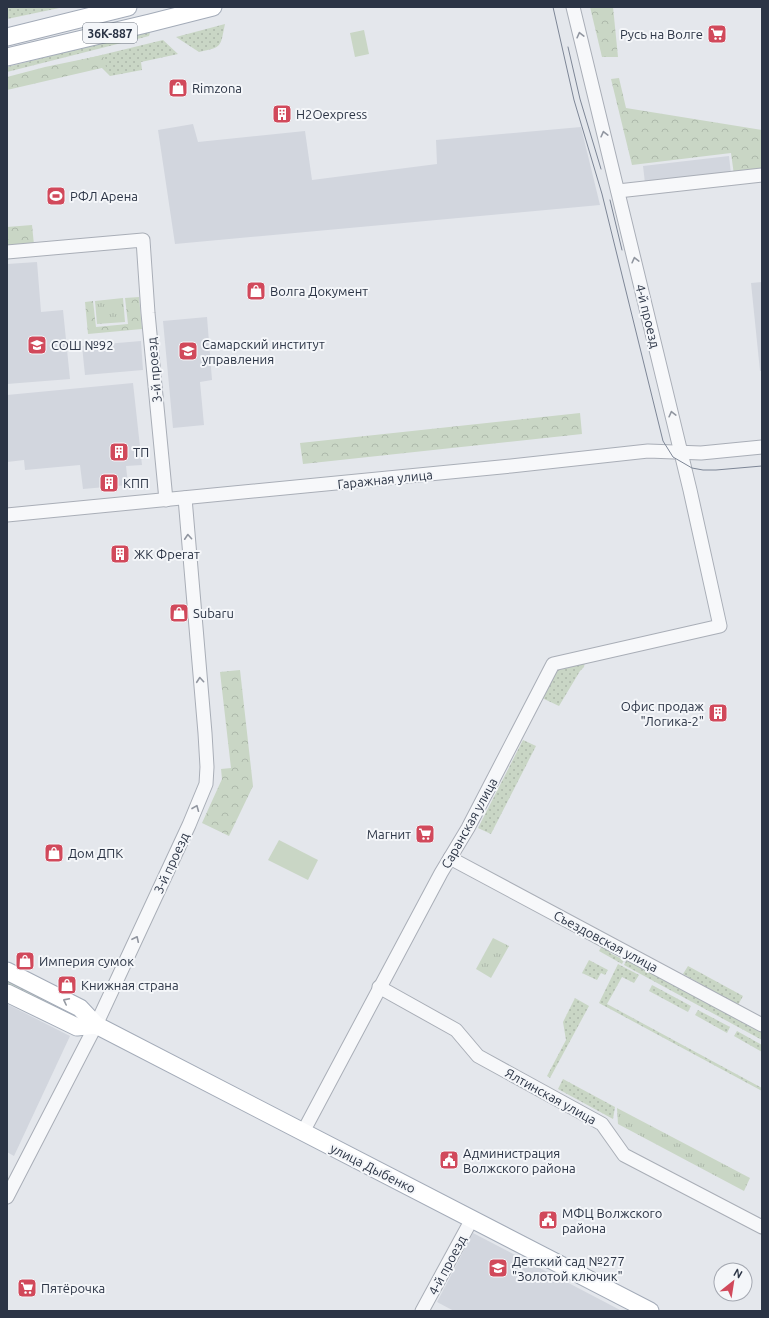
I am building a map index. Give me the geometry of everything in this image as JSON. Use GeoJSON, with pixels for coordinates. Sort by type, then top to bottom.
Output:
{"type":"FeatureCollection","features":[{"type":"Feature","properties":{"kind":"main road","name":"36К-887"},"geometry":{"type":"LineString","coordinates":[[7,37],[128,7]]}},
{"type":"Feature","properties":{"kind":"main road","name":"36К-887"},"geometry":{"type":"LineString","coordinates":[[7,48],[178,7]]}},
{"type":"Feature","properties":{"kind":"main road","name":"36К-887"},"geometry":{"type":"LineString","coordinates":[[7,57],[150,24],[213,7]]}},
{"type":"Feature","properties":{"kind":"main road","name":"улица Дыбенко"},"geometry":{"type":"LineString","coordinates":[[7,971],[80,1008],[80,1019]]}},
{"type":"Feature","properties":{"kind":"main road","name":"улица Дыбенко"},"geometry":{"type":"LineString","coordinates":[[7,993],[96,1025],[650,1311]]}},
{"type":"Feature","properties":{"kind":"street","name":"4-й проезд"},"geometry":{"type":"LineString","coordinates":[[573,7],[681,452],[720,626]]}},
{"type":"Feature","properties":{"kind":"street"},"geometry":{"type":"LineString","coordinates":[[618,191],[762,175]]}},
{"type":"Feature","properties":{"kind":"street","name":"3-й проезд"},"geometry":{"type":"LineString","coordinates":[[7,252],[143,240],[166,500]]}},
{"type":"Feature","properties":{"kind":"street","name":"Гаражная улица"},"geometry":{"type":"LineString","coordinates":[[7,515],[511,466],[648,451],[701,453],[762,447]]}},
{"type":"Feature","properties":{"kind":"street","name":"3-й проезд"},"geometry":{"type":"LineString","coordinates":[[7,1197],[96,1025],[189,825],[206,784],[207,767],[185,498]]}},
{"type":"Feature","properties":{"kind":"street","name":"Саранская улица"},"geometry":{"type":"LineString","coordinates":[[303,1132],[379,987],[441,873],[468,828],[552,664],[720,626]]}},
{"type":"Feature","properties":{"kind":"street","name":"Съездовская улица"},"geometry":{"type":"LineString","coordinates":[[450,858],[762,1025]]}},
{"type":"Feature","properties":{"kind":"street","name":"Ялтинская улица"},"geometry":{"type":"LineString","coordinates":[[379,987],[456,1030],[478,1056],[602,1124],[624,1155],[762,1227]]}},
{"type":"Feature","properties":{"kind":"street","name":"4-й проезд"},"geometry":{"type":"LineString","coordinates":[[422,1311],[472,1219]]}},
{"type":"Feature","properties":{"kind":"shaded area"},"geometry":{"type":"Polygon","coordinates":[[[193,124],[198,142],[305,131],[312,180],[437,164],[436,140],[581,127],[600,205],[175,244],[158,130],[193,124]]]}},
{"type":"Feature","properties":{"kind":"shaded area"},"geometry":{"type":"Polygon","coordinates":[[[729,156],[731,174],[645,183],[643,166],[729,156]]]}},
{"type":"Feature","properties":{"kind":"shaded area","name":"СОШ №92"},"geometry":{"type":"Polygon","coordinates":[[[37,262],[41,312],[63,310],[70,379],[7,384],[7,264],[37,262]]]}},
{"type":"Feature","properties":{"kind":"shaded area"},"geometry":{"type":"Polygon","coordinates":[[[762,282],[762,371],[760,371],[751,283],[762,282]]]}},
{"type":"Feature","properties":{"kind":"shaded area","name":"Самарский институт управления"},"geometry":{"type":"Polygon","coordinates":[[[207,317],[212,380],[200,382],[204,425],[173,428],[163,321],[207,317]]]}},
{"type":"Feature","properties":{"kind":"shaded area"},"geometry":{"type":"Polygon","coordinates":[[[141,341],[143,370],[85,375],[82,346],[141,341]]]}},
{"type":"Feature","properties":{"kind":"shaded area"},"geometry":{"type":"Polygon","coordinates":[[[133,383],[142,465],[126,466],[128,485],[83,489],[80,465],[25,470],[24,460],[7,462],[7,395],[133,383]]]}},
{"type":"Feature","properties":{"kind":"shaded area"},"geometry":{"type":"Polygon","coordinates":[[[7,1004],[70,1036],[14,1156],[7,1152],[7,1004]]]}},
{"type":"Feature","properties":{"kind":"shaded area","name":"Детский сад №277 \"Золотой ключик\""},"geometry":{"type":"Polygon","coordinates":[[[473,1233],[622,1311],[454,1311],[437,1302],[473,1233]]]}},
{"type":"Feature","properties":{"kind":"green space"},"geometry":{"type":"Polygon","coordinates":[[[7,7],[64,7],[7,19],[7,7]]]}},
{"type":"Feature","properties":{"kind":"green space"},"geometry":{"type":"Polygon","coordinates":[[[590,7],[613,7],[618,57],[602,57],[590,7]]]}},
{"type":"Feature","properties":{"kind":"green space"},"geometry":{"type":"Polygon","coordinates":[[[225,24],[221,42],[212,49],[199,52],[176,37],[225,24]]]}},
{"type":"Feature","properties":{"kind":"green space"},"geometry":{"type":"Polygon","coordinates":[[[364,30],[369,54],[355,57],[350,33],[364,30]]]}},
{"type":"Feature","properties":{"kind":"green space"},"geometry":{"type":"Polygon","coordinates":[[[146,32],[150,33],[149,36],[7,72],[7,67],[146,32]]]}},
{"type":"Feature","properties":{"kind":"green space"},"geometry":{"type":"Polygon","coordinates":[[[163,40],[178,54],[141,62],[142,70],[110,76],[99,65],[7,78],[163,40]]]}},
{"type":"Feature","properties":{"kind":"green space"},"geometry":{"type":"Polygon","coordinates":[[[103,55],[106,67],[7,90],[7,77],[45,67],[103,55]]]}},
{"type":"Feature","properties":{"kind":"green space"},"geometry":{"type":"Polygon","coordinates":[[[619,78],[626,108],[762,130],[762,172],[734,175],[731,153],[632,165],[611,79],[619,78]]]}},
{"type":"Feature","properties":{"kind":"green space"},"geometry":{"type":"Polygon","coordinates":[[[32,225],[34,245],[7,247],[7,227],[32,225]]]}},
{"type":"Feature","properties":{"kind":"green space"},"geometry":{"type":"Polygon","coordinates":[[[139,297],[142,329],[88,334],[85,302],[93,301],[96,327],[128,324],[125,298],[139,297]]]}},
{"type":"Feature","properties":{"kind":"green space"},"geometry":{"type":"Polygon","coordinates":[[[123,298],[125,322],[97,324],[95,301],[123,298]]]}},
{"type":"Feature","properties":{"kind":"green space"},"geometry":{"type":"Polygon","coordinates":[[[580,413],[582,434],[303,464],[300,443],[580,413]]]}},
{"type":"Feature","properties":{"kind":"green space"},"geometry":{"type":"Polygon","coordinates":[[[585,662],[584,667],[580,671],[559,706],[542,698],[557,668],[585,662]]]}},
{"type":"Feature","properties":{"kind":"green space"},"geometry":{"type":"Polygon","coordinates":[[[240,670],[253,786],[229,836],[202,823],[222,779],[221,769],[231,768],[220,672],[240,670]]]}},
{"type":"Feature","properties":{"kind":"green space"},"geometry":{"type":"Polygon","coordinates":[[[523,740],[536,746],[491,834],[478,828],[523,740]]]}},
{"type":"Feature","properties":{"kind":"green space"},"geometry":{"type":"Polygon","coordinates":[[[279,840],[318,860],[308,880],[268,860],[279,840]]]}},
{"type":"Feature","properties":{"kind":"green space"},"geometry":{"type":"Polygon","coordinates":[[[493,938],[509,946],[491,978],[476,969],[493,938]]]}},
{"type":"Feature","properties":{"kind":"green space"},"geometry":{"type":"Polygon","coordinates":[[[606,938],[615,943],[610,953],[624,960],[622,964],[599,951],[606,938]]]}},
{"type":"Feature","properties":{"kind":"green space"},"geometry":{"type":"Polygon","coordinates":[[[629,955],[762,1031],[762,1040],[624,965],[629,955]]]}},
{"type":"Feature","properties":{"kind":"green space"},"geometry":{"type":"Polygon","coordinates":[[[589,960],[608,970],[605,975],[601,973],[597,980],[582,973],[589,960]]]}},
{"type":"Feature","properties":{"kind":"green space"},"geometry":{"type":"Polygon","coordinates":[[[618,964],[639,975],[634,983],[622,977],[607,1004],[762,1088],[762,1091],[599,1003],[618,964]]]}},
{"type":"Feature","properties":{"kind":"green space"},"geometry":{"type":"Polygon","coordinates":[[[688,966],[743,996],[738,1005],[683,974],[688,966]]]}},
{"type":"Feature","properties":{"kind":"green space"},"geometry":{"type":"Polygon","coordinates":[[[7,978],[76,1012],[78,1018],[75,1020],[7,986],[7,978]]]}},
{"type":"Feature","properties":{"kind":"green space"},"geometry":{"type":"Polygon","coordinates":[[[652,985],[691,1006],[688,1012],[649,991],[652,985]]]}},
{"type":"Feature","properties":{"kind":"green space"},"geometry":{"type":"Polygon","coordinates":[[[575,998],[589,1006],[550,1078],[547,1076],[566,1040],[563,1022],[575,998]]]}},
{"type":"Feature","properties":{"kind":"green space"},"geometry":{"type":"Polygon","coordinates":[[[698,1010],[730,1027],[727,1033],[695,1015],[698,1010]]]}},
{"type":"Feature","properties":{"kind":"green space"},"geometry":{"type":"Polygon","coordinates":[[[737,1031],[762,1045],[762,1052],[734,1036],[737,1031]]]}},
{"type":"Feature","properties":{"kind":"green space"},"geometry":{"type":"Polygon","coordinates":[[[563,1079],[615,1107],[613,1119],[558,1089],[563,1079]]]}},
{"type":"Feature","properties":{"kind":"green space"},"geometry":{"type":"Polygon","coordinates":[[[617,1108],[750,1178],[744,1191],[618,1124],[617,1108]]]}},
{"type":"Feature","properties":{"kind":"tram line"},"geometry":{"type":"LineString","coordinates":[[553,7],[574,100],[602,194],[663,441],[673,457],[692,468],[716,470],[762,466]]}},
{"type":"Feature","properties":{"kind":"tram line"},"geometry":{"type":"LineString","coordinates":[[568,47],[580,99],[601,169]]}},
{"type":"Feature","properties":{"kind":"tram line"},"geometry":{"type":"LineString","coordinates":[[610,200],[622,250]]}},
{"type":"Feature","properties":{"kind":"place","name":"Русь на Волге"},"geometry":{"type":"Point","coordinates":[717,34]}},
{"type":"Feature","properties":{"kind":"place","name":"Rimzona"},"geometry":{"type":"Point","coordinates":[178,88]}},
{"type":"Feature","properties":{"kind":"place","name":"H2Oexpress"},"geometry":{"type":"Point","coordinates":[282,114]}},
{"type":"Feature","properties":{"kind":"place","name":"РФЛ Арена"},"geometry":{"type":"Point","coordinates":[56,196]}},
{"type":"Feature","properties":{"kind":"place","name":"Волга Документ"},"geometry":{"type":"Point","coordinates":[256,291]}},
{"type":"Feature","properties":{"kind":"place","name":"СОШ №92"},"geometry":{"type":"Point","coordinates":[37,345]}},
{"type":"Feature","properties":{"kind":"place","name":"Самарский институт управления"},"geometry":{"type":"Point","coordinates":[188,351]}},
{"type":"Feature","properties":{"kind":"place","name":"ТП"},"geometry":{"type":"Point","coordinates":[119,452]}},
{"type":"Feature","properties":{"kind":"place","name":"КПП"},"geometry":{"type":"Point","coordinates":[109,483]}},
{"type":"Feature","properties":{"kind":"place","name":"ЖК Фрегат"},"geometry":{"type":"Point","coordinates":[120,554]}},
{"type":"Feature","properties":{"kind":"place","name":"Subaru"},"geometry":{"type":"Point","coordinates":[179,613]}},
{"type":"Feature","properties":{"kind":"place","name":"Офис продаж \"Логика-2\""},"geometry":{"type":"Point","coordinates":[718,713]}},
{"type":"Feature","properties":{"kind":"place","name":"Магнит"},"geometry":{"type":"Point","coordinates":[425,834]}},
{"type":"Feature","properties":{"kind":"place","name":"Дом ДПК"},"geometry":{"type":"Point","coordinates":[54,853]}},
{"type":"Feature","properties":{"kind":"place","name":"Империя сумок"},"geometry":{"type":"Point","coordinates":[25,961]}},
{"type":"Feature","properties":{"kind":"place","name":"Книжная страна"},"geometry":{"type":"Point","coordinates":[67,985]}},
{"type":"Feature","properties":{"kind":"place","name":"Администрация Волжского района"},"geometry":{"type":"Point","coordinates":[449,1160]}},
{"type":"Feature","properties":{"kind":"place","name":"МФЦ Волжского района"},"geometry":{"type":"Point","coordinates":[548,1220]}},
{"type":"Feature","properties":{"kind":"place","name":"Детский сад №277 \"Золотой ключик\""},"geometry":{"type":"Point","coordinates":[498,1268]}},
{"type":"Feature","properties":{"kind":"place","name":"Пятёрочка"},"geometry":{"type":"Point","coordinates":[27,1288]}}]}
